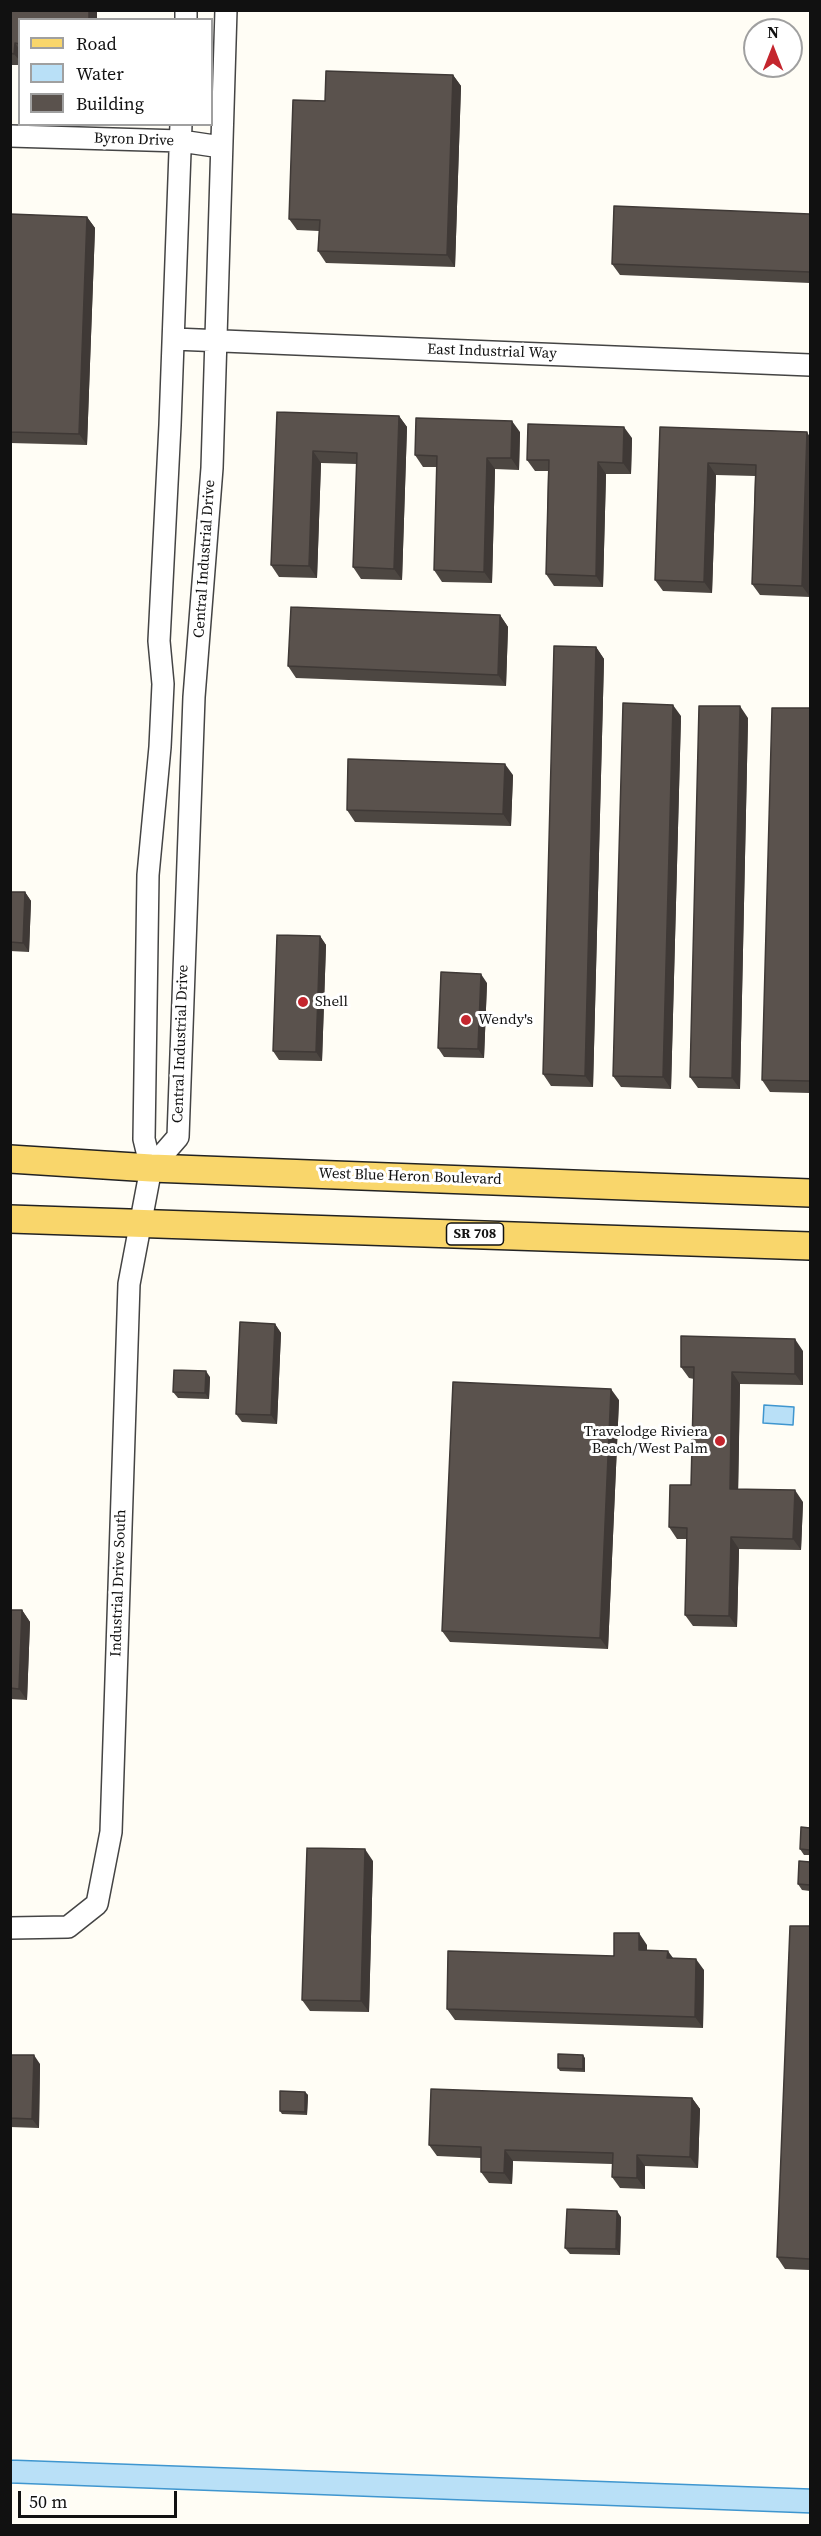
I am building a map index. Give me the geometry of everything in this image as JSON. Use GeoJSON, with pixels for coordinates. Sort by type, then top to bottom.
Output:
{"type":"FeatureCollection","features":[{"type":"Feature","properties":{"kind":"main road","name":"West Blue Heron Boulevard"},"geometry":{"type":"LineString","coordinates":[[10,1160],[151,1168],[810,1193]]}},
{"type":"Feature","properties":{"kind":"main road","name":"SR 708"},"geometry":{"type":"LineString","coordinates":[[10,1219],[810,1246]]}},
{"type":"Feature","properties":{"kind":"street","name":"Central Industrial Drive"},"geometry":{"type":"LineString","coordinates":[[151,1168],[178,1137],[194,696],[212,468],[226,10]]}},
{"type":"Feature","properties":{"kind":"street","name":"Byron Drive"},"geometry":{"type":"LineString","coordinates":[[10,136],[181,133],[221,147]]}},
{"type":"Feature","properties":{"kind":"street"},"geometry":{"type":"LineString","coordinates":[[151,1168],[144,1139],[148,875],[160,747],[163,684],[159,640],[174,339],[181,133]]}},
{"type":"Feature","properties":{"kind":"street","name":"East Industrial Way"},"geometry":{"type":"LineString","coordinates":[[174,339],[810,365]]}},
{"type":"Feature","properties":{"kind":"street","name":"Industrial Drive South"},"geometry":{"type":"LineString","coordinates":[[10,1928],[68,1927],[97,1904],[111,1832],[129,1284],[151,1168]]}},
{"type":"Feature","properties":{"kind":"water"},"geometry":{"type":"Polygon","coordinates":[[[764,1405],[794,1407],[793,1425],[763,1423],[764,1405]]]}},
{"type":"Feature","properties":{"kind":"water"},"geometry":{"type":"Polygon","coordinates":[[[10,2460],[810,2489],[810,2513],[11,2483],[10,2460]]]}},
{"type":"Feature","properties":{"kind":"building"},"geometry":{"type":"Polygon","coordinates":[[[10,10],[89,10],[89,18],[18,18],[18,44],[15,43],[14,54],[10,53],[10,10]]]}},
{"type":"Feature","properties":{"kind":"building"},"geometry":{"type":"Polygon","coordinates":[[[326,71],[453,75],[447,255],[318,251],[320,220],[289,219],[293,100],[325,101],[326,71]]]}},
{"type":"Feature","properties":{"kind":"building"},"geometry":{"type":"Polygon","coordinates":[[[614,206],[810,214],[810,272],[612,264],[614,206]]]}},
{"type":"Feature","properties":{"kind":"building"},"geometry":{"type":"Polygon","coordinates":[[[10,214],[87,217],[79,434],[10,432],[10,214]]]}},
{"type":"Feature","properties":{"kind":"building"},"geometry":{"type":"Polygon","coordinates":[[[277,412],[399,416],[394,569],[353,567],[357,453],[313,451],[309,566],[271,565],[277,412]]]}},
{"type":"Feature","properties":{"kind":"building"},"geometry":{"type":"Polygon","coordinates":[[[416,418],[512,421],[511,458],[487,458],[484,572],[434,570],[437,456],[415,455],[416,418]]]}},
{"type":"Feature","properties":{"kind":"building"},"geometry":{"type":"Polygon","coordinates":[[[528,424],[624,427],[623,463],[598,462],[596,576],[546,574],[549,460],[527,460],[528,424]]]}},
{"type":"Feature","properties":{"kind":"building"},"geometry":{"type":"Polygon","coordinates":[[[660,427],[807,432],[802,586],[752,584],[756,465],[708,463],[704,582],[655,580],[660,427]]]}},
{"type":"Feature","properties":{"kind":"building"},"geometry":{"type":"Polygon","coordinates":[[[291,607],[500,615],[498,675],[288,666],[291,607]]]}},
{"type":"Feature","properties":{"kind":"building"},"geometry":{"type":"Polygon","coordinates":[[[554,646],[596,647],[585,1076],[543,1074],[554,646]]]}},
{"type":"Feature","properties":{"kind":"building"},"geometry":{"type":"Polygon","coordinates":[[[623,703],[673,705],[663,1077],[613,1076],[623,703]]]}},
{"type":"Feature","properties":{"kind":"building"},"geometry":{"type":"Polygon","coordinates":[[[699,706],[740,706],[732,1078],[690,1077],[699,706]]]}},
{"type":"Feature","properties":{"kind":"building"},"geometry":{"type":"Polygon","coordinates":[[[772,708],[810,708],[810,1081],[762,1080],[772,708]]]}},
{"type":"Feature","properties":{"kind":"building"},"geometry":{"type":"Polygon","coordinates":[[[348,759],[505,764],[503,814],[347,810],[348,759]]]}},
{"type":"Feature","properties":{"kind":"building"},"geometry":{"type":"Polygon","coordinates":[[[10,892],[25,892],[23,943],[10,942],[10,892]]]}},
{"type":"Feature","properties":{"kind":"building","name":"Shell"},"geometry":{"type":"Polygon","coordinates":[[[277,935],[320,936],[316,1052],[273,1051],[277,935]]]}},
{"type":"Feature","properties":{"kind":"building","name":"Wendy's"},"geometry":{"type":"Polygon","coordinates":[[[441,972],[481,974],[478,1049],[438,1048],[441,972]]]}},
{"type":"Feature","properties":{"kind":"building"},"geometry":{"type":"Polygon","coordinates":[[[240,1322],[275,1324],[271,1415],[236,1414],[240,1322]]]}},
{"type":"Feature","properties":{"kind":"building","name":"Travelodge Riviera Beach/West Palm"},"geometry":{"type":"Polygon","coordinates":[[[681,1336],[795,1339],[795,1374],[732,1372],[730,1489],[795,1490],[793,1539],[731,1537],[729,1616],[685,1615],[687,1528],[669,1527],[670,1485],[691,1485],[694,1367],[681,1367],[681,1336]]]}},
{"type":"Feature","properties":{"kind":"building"},"geometry":{"type":"Polygon","coordinates":[[[174,1370],[206,1371],[205,1393],[173,1392],[174,1370]]]}},
{"type":"Feature","properties":{"kind":"building"},"geometry":{"type":"Polygon","coordinates":[[[453,1382],[611,1389],[600,1638],[442,1631],[453,1382]]]}},
{"type":"Feature","properties":{"kind":"building"},"geometry":{"type":"Polygon","coordinates":[[[10,1610],[22,1610],[19,1689],[10,1688],[10,1610]]]}},
{"type":"Feature","properties":{"kind":"building"},"geometry":{"type":"Polygon","coordinates":[[[801,1827],[810,1828],[810,1850],[800,1849],[801,1827]]]}},
{"type":"Feature","properties":{"kind":"building"},"geometry":{"type":"Polygon","coordinates":[[[307,1848],[365,1849],[361,2001],[302,2000],[307,1848]]]}},
{"type":"Feature","properties":{"kind":"building"},"geometry":{"type":"Polygon","coordinates":[[[799,1861],[810,1862],[810,1885],[798,1884],[799,1861]]]}},
{"type":"Feature","properties":{"kind":"building"},"geometry":{"type":"Polygon","coordinates":[[[790,1926],[810,1926],[810,2259],[777,2257],[790,1926]]]}},
{"type":"Feature","properties":{"kind":"building"},"geometry":{"type":"Polygon","coordinates":[[[614,1933],[639,1933],[639,1950],[668,1951],[667,1958],[696,1959],[695,2017],[447,2009],[448,1951],[614,1956],[614,1933]]]}},
{"type":"Feature","properties":{"kind":"building"},"geometry":{"type":"Polygon","coordinates":[[[558,2054],[583,2055],[583,2069],[558,2068],[558,2054]]]}},
{"type":"Feature","properties":{"kind":"building"},"geometry":{"type":"Polygon","coordinates":[[[10,2055],[34,2055],[32,2119],[10,2118],[10,2055]]]}},
{"type":"Feature","properties":{"kind":"building"},"geometry":{"type":"Polygon","coordinates":[[[431,2089],[692,2098],[690,2157],[637,2155],[637,2178],[612,2177],[613,2153],[505,2150],[504,2173],[481,2172],[481,2147],[429,2145],[431,2089]]]}},
{"type":"Feature","properties":{"kind":"building"},"geometry":{"type":"Polygon","coordinates":[[[280,2091],[305,2092],[305,2112],[280,2111],[280,2091]]]}},
{"type":"Feature","properties":{"kind":"building"},"geometry":{"type":"Polygon","coordinates":[[[567,2209],[617,2211],[616,2249],[565,2248],[567,2209]]]}},
{"type":"Feature","properties":{"kind":"place","name":"Shell"},"geometry":{"type":"Point","coordinates":[303,1002]}},
{"type":"Feature","properties":{"kind":"place","name":"Wendy's"},"geometry":{"type":"Point","coordinates":[466,1020]}},
{"type":"Feature","properties":{"kind":"place","name":"Travelodge Riviera Beach/West Palm"},"geometry":{"type":"Point","coordinates":[720,1441]}}]}
